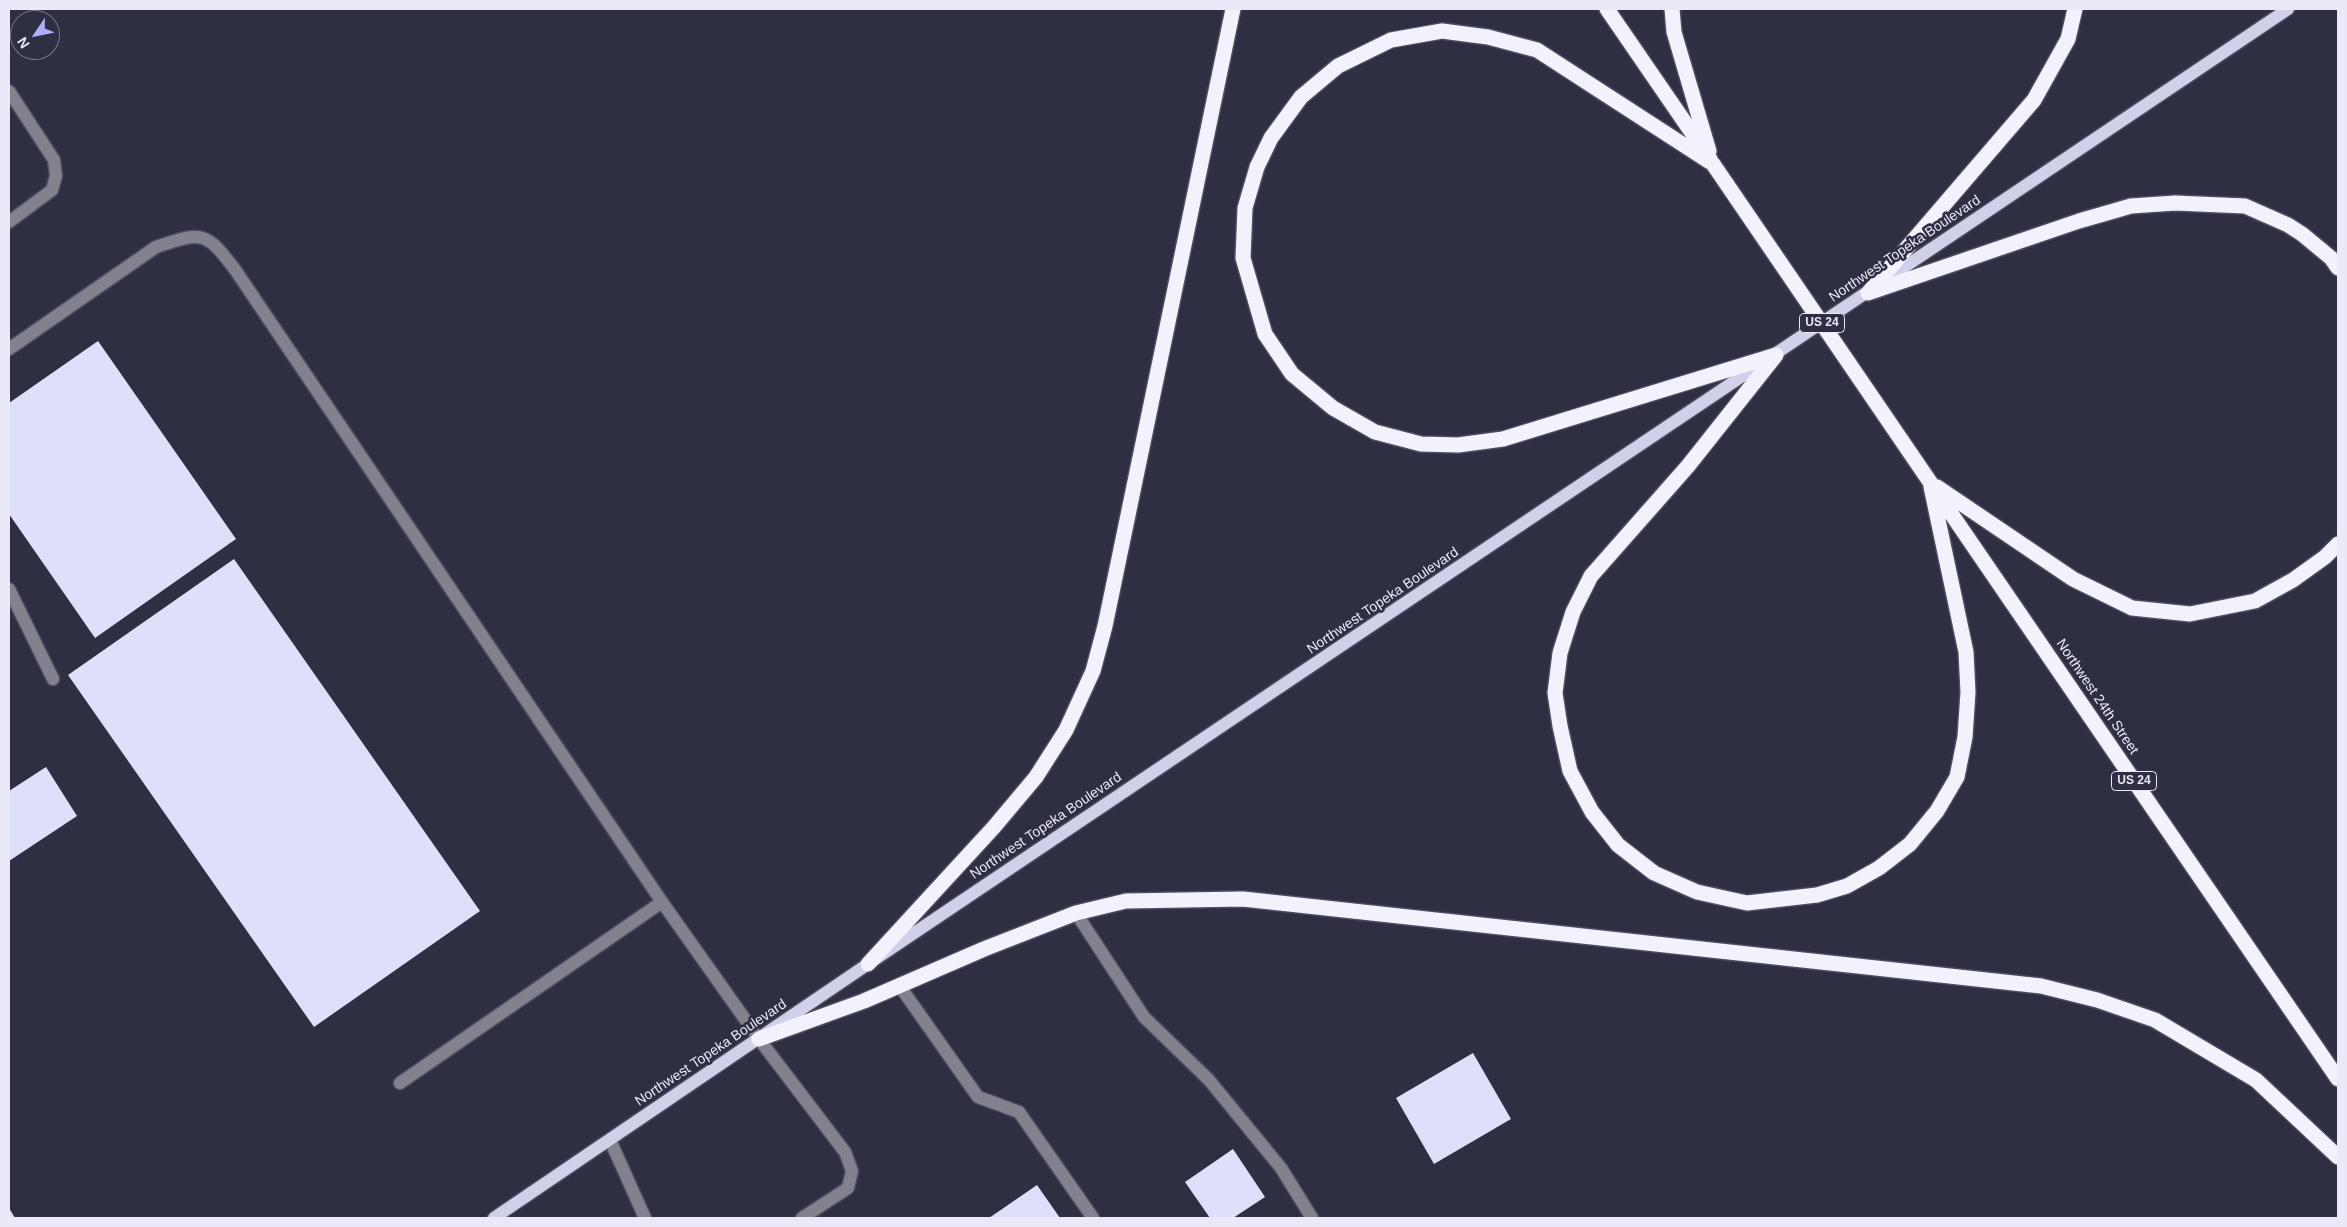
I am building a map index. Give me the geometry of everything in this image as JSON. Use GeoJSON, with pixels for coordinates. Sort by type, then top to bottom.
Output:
{"type":"FeatureCollection","features":[{"type":"Feature","properties":{"kind":"highway"},"geometry":{"type":"LineString","coordinates":[[868,964],[994,827],[1036,776],[1066,730],[1093,671],[1105,626],[1233,9]]}},
{"type":"Feature","properties":{"kind":"highway","name":"US 24"},"geometry":{"type":"LineString","coordinates":[[1607,9],[1930,482]]}},
{"type":"Feature","properties":{"kind":"highway"},"geometry":{"type":"LineString","coordinates":[[1672,9],[1674,32],[1713,164]]}},
{"type":"Feature","properties":{"kind":"highway"},"geometry":{"type":"LineString","coordinates":[[1868,293],[1974,166],[2034,100],[2068,39],[2075,9]]}},
{"type":"Feature","properties":{"kind":"highway"},"geometry":{"type":"LineString","coordinates":[[1713,164],[1538,50],[1488,37],[1442,31],[1392,40],[1338,66],[1301,98],[1272,138],[1257,166],[1245,208],[1243,258],[1265,334],[1292,374],[1333,408],[1375,432],[1421,444],[1458,445],[1504,439],[1776,355]]}},
{"type":"Feature","properties":{"kind":"highway"},"geometry":{"type":"LineString","coordinates":[[1868,293],[2088,218],[2131,206],[2175,203],[2245,206],[2288,225],[2302,234],[2330,258],[2338,268]]}},
{"type":"Feature","properties":{"kind":"highway"},"geometry":{"type":"LineString","coordinates":[[1776,355],[1688,466],[1591,576],[1573,612],[1560,653],[1556,693],[1560,726],[1570,771],[1592,812],[1618,845],[1654,873],[1697,892],[1747,903],[1817,895],[1847,886],[1879,868],[1910,844],[1936,811],[1957,777],[1965,737],[1968,692],[1966,652],[1930,482]]}},
{"type":"Feature","properties":{"kind":"highway"},"geometry":{"type":"LineString","coordinates":[[1930,482],[2073,579],[2132,608],[2190,614],[2255,601],[2294,580],[2325,558],[2338,544]]}},
{"type":"Feature","properties":{"kind":"highway","name":"Northwest 24th Street"},"geometry":{"type":"LineString","coordinates":[[1930,482],[2338,1079]]}},
{"type":"Feature","properties":{"kind":"highway"},"geometry":{"type":"LineString","coordinates":[[759,1039],[864,1001],[899,984],[1076,913],[1126,901],[1243,899],[2041,986],[2097,1000],[2155,1020],[2256,1080],[2338,1158]]}},
{"type":"Feature","properties":{"kind":"main road","name":"Northwest Topeka Boulevard"},"geometry":{"type":"LineString","coordinates":[[494,1218],[868,964],[2288,9]]}},
{"type":"Feature","properties":{"kind":"street"},"geometry":{"type":"LineString","coordinates":[[9,91],[54,160],[56,176],[52,190],[9,222]]}},
{"type":"Feature","properties":{"kind":"street"},"geometry":{"type":"LineString","coordinates":[[9,349],[156,247],[198,236],[216,245],[236,271],[662,902],[759,1039],[845,1152],[852,1170],[848,1188],[802,1218]]}},
{"type":"Feature","properties":{"kind":"street"},"geometry":{"type":"LineString","coordinates":[[9,588],[53,680]]}},
{"type":"Feature","properties":{"kind":"street"},"geometry":{"type":"LineString","coordinates":[[400,1082],[662,902]]}},
{"type":"Feature","properties":{"kind":"street"},"geometry":{"type":"LineString","coordinates":[[1076,913],[1144,1017],[1209,1080],[1281,1168],[1312,1218]]}},
{"type":"Feature","properties":{"kind":"street"},"geometry":{"type":"LineString","coordinates":[[899,984],[978,1097],[1019,1112],[1093,1218]]}},
{"type":"Feature","properties":{"kind":"street"},"geometry":{"type":"LineString","coordinates":[[610,1140],[645,1218]]}},
{"type":"Feature","properties":{"kind":"building"},"geometry":{"type":"Polygon","coordinates":[[[98,341],[236,539],[95,638],[9,514],[9,403],[98,341]]]}},
{"type":"Feature","properties":{"kind":"building"},"geometry":{"type":"Polygon","coordinates":[[[234,559],[480,911],[314,1027],[68,675],[234,559]]]}},
{"type":"Feature","properties":{"kind":"building"},"geometry":{"type":"Polygon","coordinates":[[[46,767],[77,816],[9,861],[9,791],[46,767]]]}},
{"type":"Feature","properties":{"kind":"building"},"geometry":{"type":"Polygon","coordinates":[[[1473,1053],[1511,1119],[1434,1164],[1396,1098],[1473,1053]]]}},
{"type":"Feature","properties":{"kind":"building"},"geometry":{"type":"Polygon","coordinates":[[[1233,1149],[1265,1197],[1233,1218],[1210,1218],[1185,1182],[1233,1149]]]}},
{"type":"Feature","properties":{"kind":"building"},"geometry":{"type":"Polygon","coordinates":[[[1037,1185],[1060,1218],[989,1218],[1037,1185]]]}},
{"type":"Feature","properties":{"kind":"building"},"geometry":{"type":"Polygon","coordinates":[[[9,1208],[15,1218],[9,1218],[9,1208]]]}}]}
